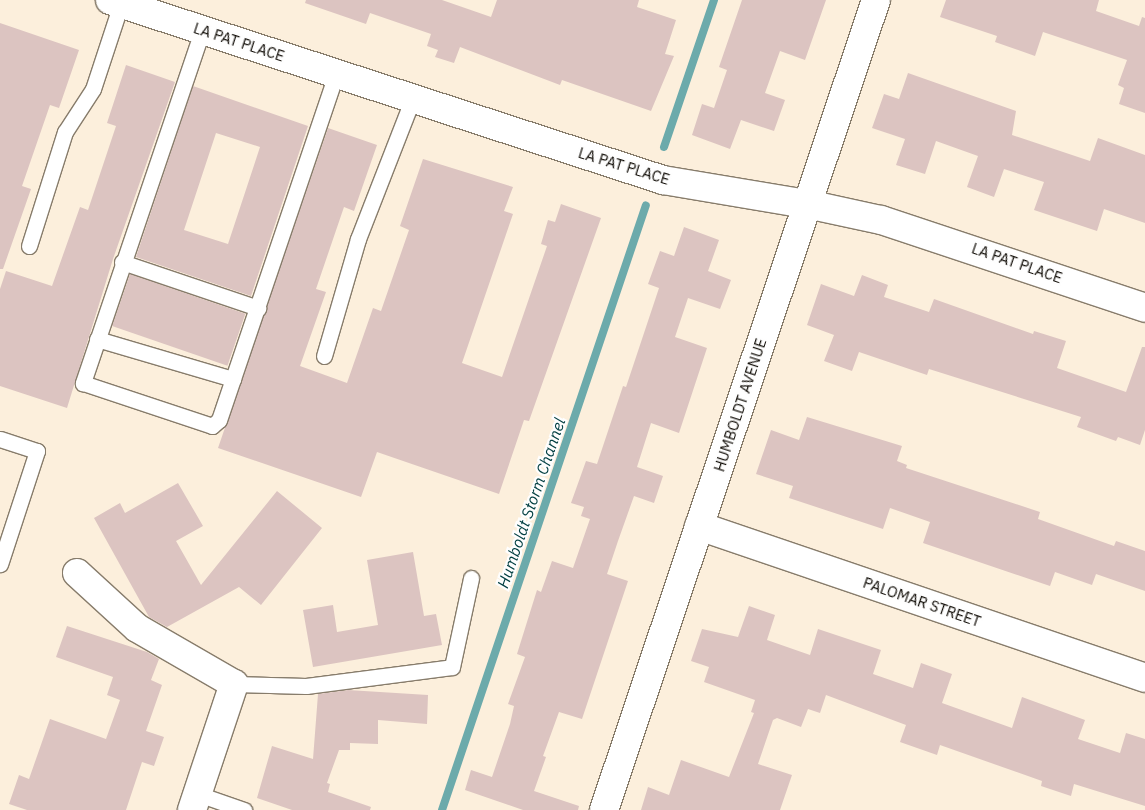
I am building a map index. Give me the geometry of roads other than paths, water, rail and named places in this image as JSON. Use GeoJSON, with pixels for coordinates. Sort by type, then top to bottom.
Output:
{"type":"FeatureCollection","features":[{"type":"Feature","properties":{"kind":"street","name":"HUMBOLDT AVENUE"},"geometry":{"type":"LineString","coordinates":[[604,810],[876,0]]}},
{"type":"Feature","properties":{"kind":"street","name":"LA PAT PLACE"},"geometry":{"type":"LineString","coordinates":[[115,2],[654,177],[807,204],[881,220],[958,244],[1145,308]]}},
{"type":"Feature","properties":{"kind":"street","name":"PALOMAR STREET"},"geometry":{"type":"LineString","coordinates":[[699,526],[1145,678]]}},
{"type":"Feature","properties":{"kind":"street"},"geometry":{"type":"LineString","coordinates":[[77,573],[137,628],[234,684],[195,802]]}},
{"type":"Feature","properties":{"kind":"lane"},"geometry":{"type":"LineString","coordinates":[[29,246],[66,132],[93,89],[115,2]]}},
{"type":"Feature","properties":{"kind":"lane"},"geometry":{"type":"LineString","coordinates":[[202,30],[83,379],[85,385],[212,426],[219,420],[336,74]]}},
{"type":"Feature","properties":{"kind":"lane"},"geometry":{"type":"LineString","coordinates":[[324,356],[358,239],[413,98]]}},
{"type":"Feature","properties":{"kind":"lane"},"geometry":{"type":"LineString","coordinates":[[122,262],[258,308]]}},
{"type":"Feature","properties":{"kind":"lane"},"geometry":{"type":"LineString","coordinates":[[97,339],[233,379]]}},
{"type":"Feature","properties":{"kind":"lane"},"geometry":{"type":"LineString","coordinates":[[0,439],[37,451],[0,564]]}},
{"type":"Feature","properties":{"kind":"lane"},"geometry":{"type":"LineString","coordinates":[[234,684],[306,686],[452,667],[471,578]]}},
{"type":"Feature","properties":{"kind":"lane"},"geometry":{"type":"LineString","coordinates":[[195,802],[244,810]]}},
{"type":"Feature","properties":{"kind":"waterway"},"geometry":{"type":"LineString","coordinates":[[664,147],[714,0]]}},
{"type":"Feature","properties":{"kind":"waterway","name":"Humboldt Storm Channel"},"geometry":{"type":"LineString","coordinates":[[442,810],[646,205]]}}]}
